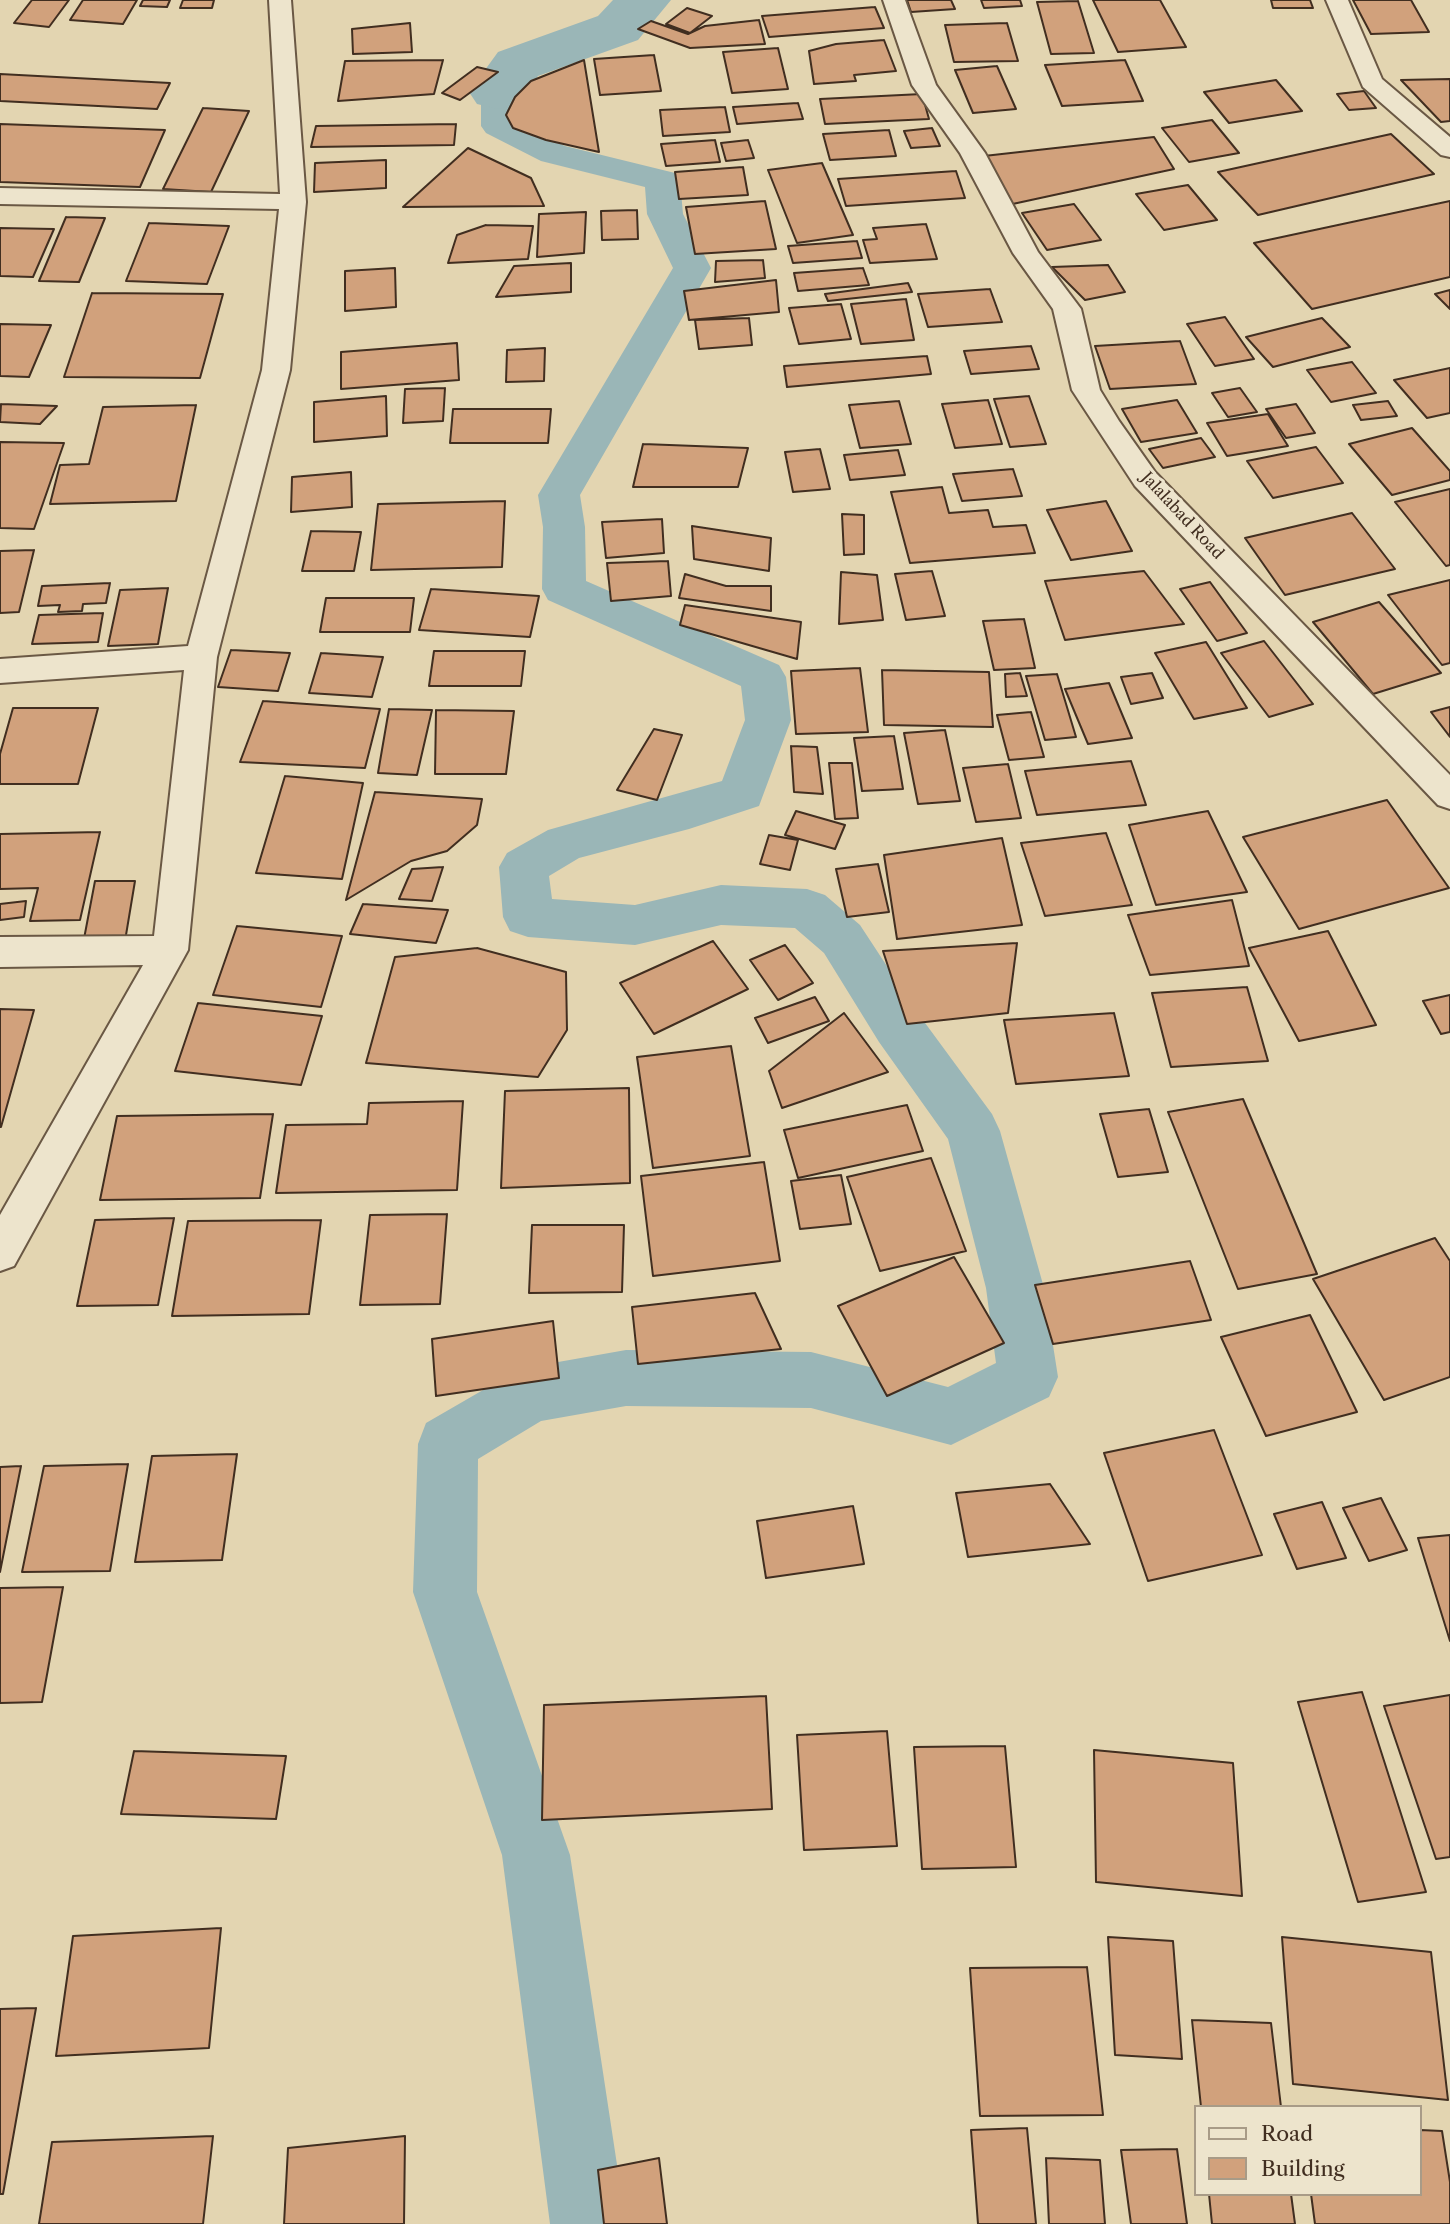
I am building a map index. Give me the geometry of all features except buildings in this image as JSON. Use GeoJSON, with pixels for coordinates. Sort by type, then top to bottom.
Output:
{"type":"FeatureCollection","features":[{"type":"Feature","properties":{"kind":"street"},"geometry":{"type":"LineString","coordinates":[[0,1253],[170,950],[201,657],[276,370],[293,202],[281,0]]}},
{"type":"Feature","properties":{"kind":"street","name":"Jalalabad Road"},"geometry":{"type":"LineString","coordinates":[[894,0],[924,85],[972,153],[1026,253],[1067,309],[1086,390],[1137,468],[1450,796]]}},
{"type":"Feature","properties":{"kind":"street"},"geometry":{"type":"LineString","coordinates":[[1337,0],[1371,82],[1450,150]]}},
{"type":"Feature","properties":{"kind":"street"},"geometry":{"type":"LineString","coordinates":[[0,196],[293,202]]}},
{"type":"Feature","properties":{"kind":"street"},"geometry":{"type":"LineString","coordinates":[[0,671],[201,657]]}},
{"type":"Feature","properties":{"kind":"street"},"geometry":{"type":"LineString","coordinates":[[0,952],[170,950]]}},
{"type":"Feature","properties":{"kind":"waterway"},"geometry":{"type":"LineString","coordinates":[[498,92],[518,64],[618,28],[643,0]]}},
{"type":"Feature","properties":{"kind":"waterway"},"geometry":{"type":"LineString","coordinates":[[498,92],[498,126],[553,154],[662,181],[665,214],[692,268],[559,495],[564,527],[564,589],[763,677],[768,720],[742,793],[689,811],[565,843],[524,867],[528,917],[635,925],[721,905],[807,909],[842,939],[898,1027],[973,1131],[1015,1288],[1028,1377],[951,1416],[811,1380],[626,1378],[530,1395],[448,1444],[445,1592],[536,1855],[588,2224]]}}]}
